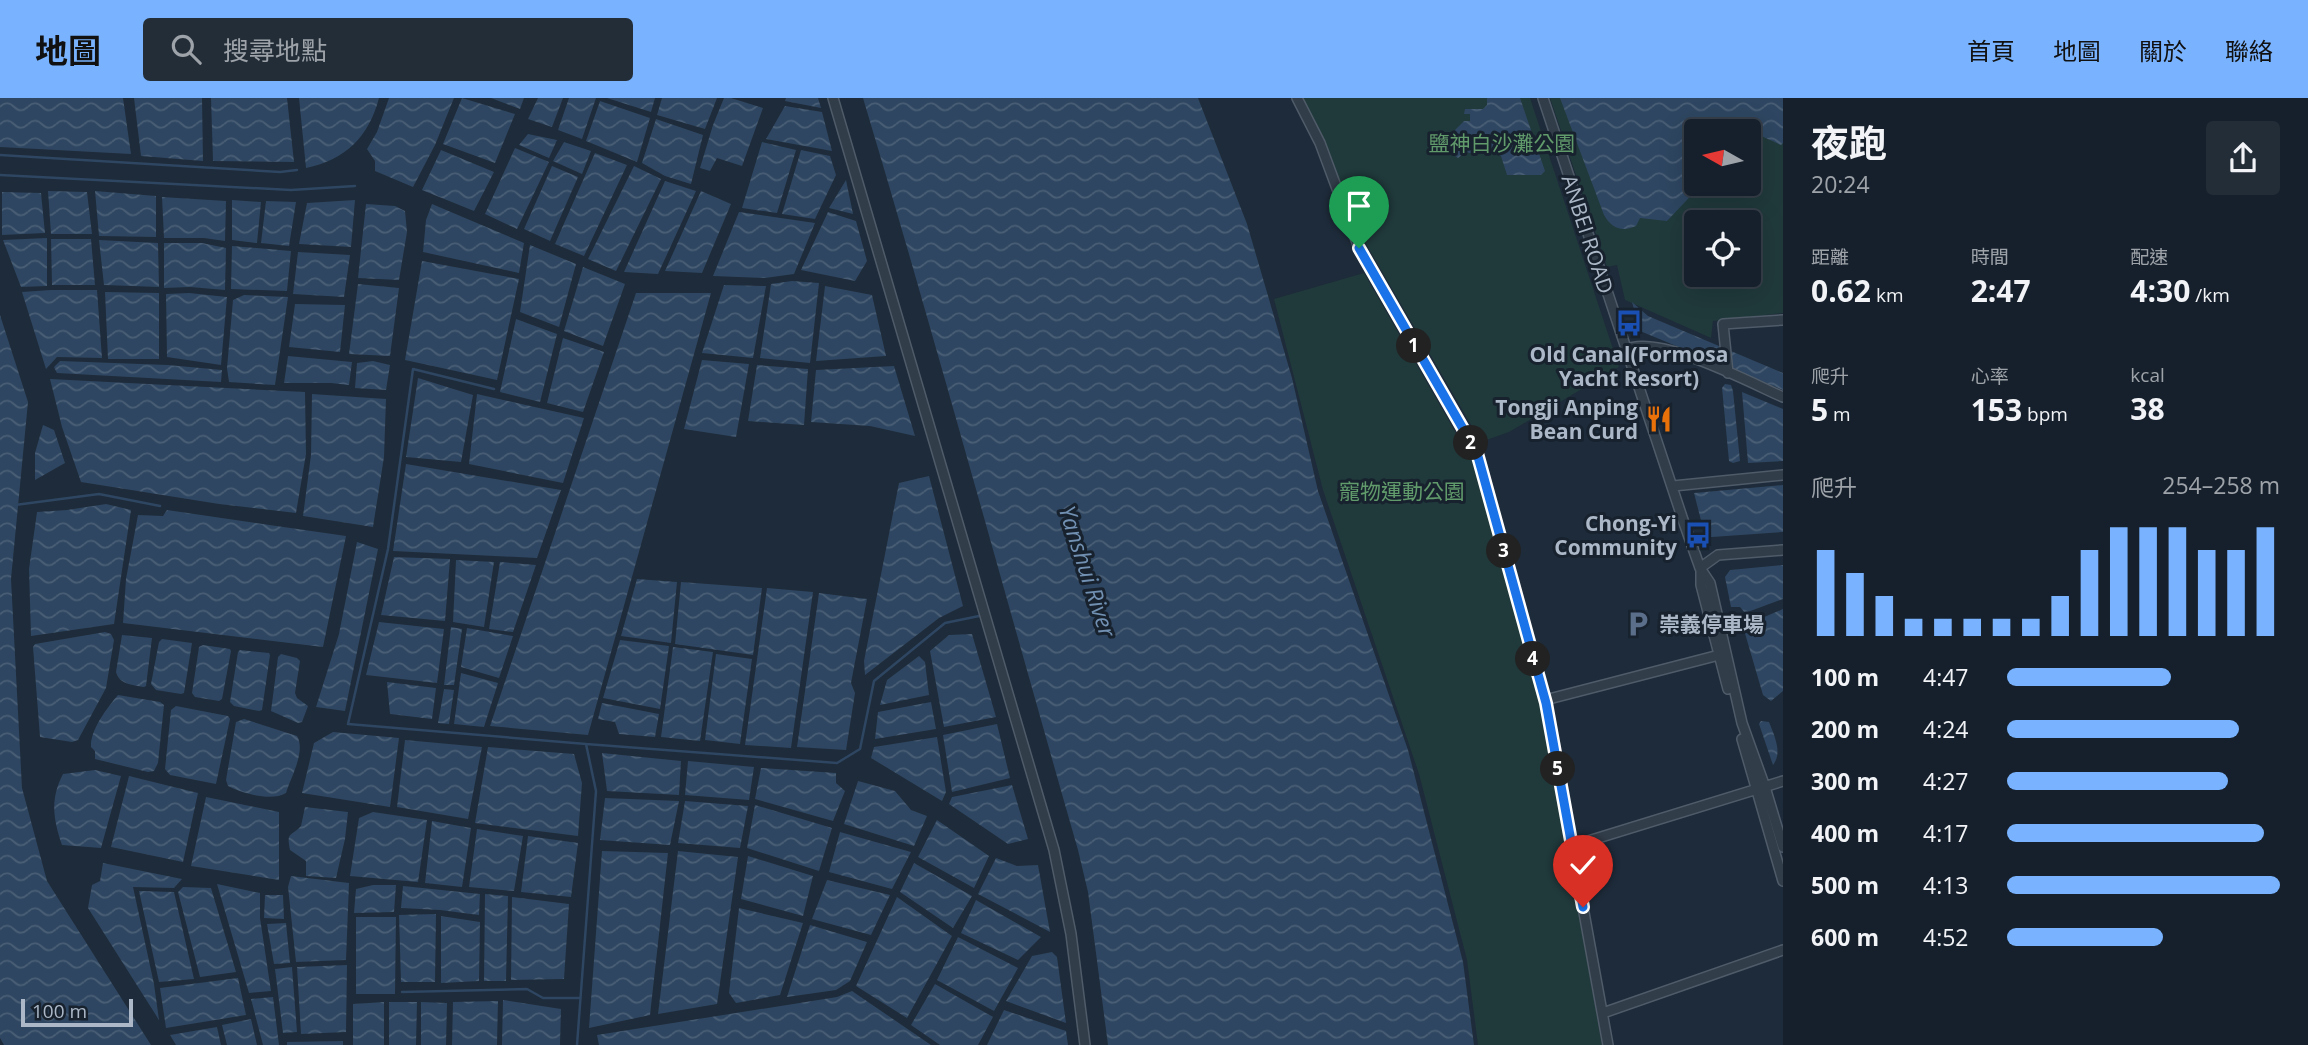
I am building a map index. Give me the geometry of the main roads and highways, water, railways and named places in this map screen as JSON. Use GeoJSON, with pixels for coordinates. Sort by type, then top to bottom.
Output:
{"type":"FeatureCollection","features":[{"type":"Feature","properties":{"kind":"water"},"geometry":{"type":"Polygon","coordinates":[[[0,98],[123,98],[131,154],[0,147],[0,98]]]}},
{"type":"Feature","properties":{"kind":"water"},"geometry":{"type":"Polygon","coordinates":[[[134,98],[202,98],[203,161],[141,156],[134,98]]]}},
{"type":"Feature","properties":{"kind":"water"},"geometry":{"type":"Polygon","coordinates":[[[211,98],[287,98],[294,162],[213,161],[211,98]]]}},
{"type":"Feature","properties":{"kind":"water"},"geometry":{"type":"Polygon","coordinates":[[[299,98],[379,98],[369,124],[354,144],[333,159],[306,168],[299,98]]]}},
{"type":"Feature","properties":{"kind":"water"},"geometry":{"type":"Polygon","coordinates":[[[389,98],[454,98],[435,145],[413,187],[375,171],[375,161],[367,149],[377,132],[389,98]]]}},
{"type":"Feature","properties":{"kind":"water"},"geometry":{"type":"Polygon","coordinates":[[[462,98],[515,114],[495,163],[443,144],[462,98]]]}},
{"type":"Feature","properties":{"kind":"water"},"geometry":{"type":"Polygon","coordinates":[[[491,98],[524,98],[520,109],[491,98]]]}},
{"type":"Feature","properties":{"kind":"water"},"geometry":{"type":"Polygon","coordinates":[[[538,98],[563,98],[552,127],[528,119],[538,98]]]}},
{"type":"Feature","properties":{"kind":"water"},"geometry":{"type":"Polygon","coordinates":[[[569,98],[596,98],[582,139],[558,130],[569,98]]]}},
{"type":"Feature","properties":{"kind":"water"},"geometry":{"type":"Polygon","coordinates":[[[607,98],[655,98],[651,112],[607,98]]]}},
{"type":"Feature","properties":{"kind":"water"},"geometry":{"type":"Polygon","coordinates":[[[662,98],[717,98],[705,129],[657,115],[662,98]]]}},
{"type":"Feature","properties":{"kind":"water"},"geometry":{"type":"Polygon","coordinates":[[[724,98],[763,108],[742,166],[717,158],[710,171],[700,168],[724,98]]]}},
{"type":"Feature","properties":{"kind":"water"},"geometry":{"type":"Polygon","coordinates":[[[786,98],[818,98],[821,108],[785,101],[786,98]]]}},
{"type":"Feature","properties":{"kind":"water","name":"Yanshui River"},"geometry":{"type":"Polygon","coordinates":[[[863,98],[1198,98],[1247,224],[1292,378],[1318,491],[1408,750],[1463,962],[1474,1045],[1108,1045],[1088,892],[1078,850],[863,98]]]}},
{"type":"Feature","properties":{"kind":"water","name":"鹽神白沙灘公園"},"geometry":{"type":"Polygon","coordinates":[[[1487,98],[1520,98],[1545,171],[1541,175],[1507,175],[1501,156],[1482,148],[1475,154],[1465,152],[1458,158],[1454,155],[1452,133],[1464,121],[1470,121],[1470,114],[1464,114],[1465,109],[1483,109],[1487,105],[1487,98]]]}},
{"type":"Feature","properties":{"kind":"water"},"geometry":{"type":"Polygon","coordinates":[[[1560,98],[1783,98],[1781,145],[1761,136],[1761,119],[1684,119],[1684,196],[1691,196],[1667,221],[1640,218],[1636,226],[1622,229],[1610,223],[1604,215],[1560,98]]]}},
{"type":"Feature","properties":{"kind":"water"},"geometry":{"type":"Polygon","coordinates":[[[600,101],[650,118],[637,162],[586,141],[600,101]]]}},
{"type":"Feature","properties":{"kind":"water"},"geometry":{"type":"Polygon","coordinates":[[[785,106],[822,112],[832,151],[766,139],[785,106]]]}},
{"type":"Feature","properties":{"kind":"water"},"geometry":{"type":"Polygon","coordinates":[[[656,119],[703,135],[691,184],[665,176],[642,163],[656,119]]]}},
{"type":"Feature","properties":{"kind":"water"},"geometry":{"type":"Polygon","coordinates":[[[528,134],[557,140],[549,158],[519,145],[528,134]]]}},
{"type":"Feature","properties":{"kind":"water"},"geometry":{"type":"Polygon","coordinates":[[[564,142],[591,151],[582,174],[553,161],[564,142]]]}},
{"type":"Feature","properties":{"kind":"water"},"geometry":{"type":"Polygon","coordinates":[[[762,142],[796,150],[777,213],[742,208],[762,142]]]}},
{"type":"Feature","properties":{"kind":"water"},"geometry":{"type":"Polygon","coordinates":[[[515,148],[549,162],[517,229],[485,214],[515,148]]]}},
{"type":"Feature","properties":{"kind":"water"},"geometry":{"type":"Polygon","coordinates":[[[441,150],[494,172],[474,211],[422,190],[441,150]]]}},
{"type":"Feature","properties":{"kind":"water"},"geometry":{"type":"Polygon","coordinates":[[[801,150],[830,156],[836,175],[815,219],[782,214],[801,150]]]}},
{"type":"Feature","properties":{"kind":"water"},"geometry":{"type":"Polygon","coordinates":[[[595,153],[627,165],[584,256],[555,244],[595,153]]]}},
{"type":"Feature","properties":{"kind":"water"},"geometry":{"type":"Polygon","coordinates":[[[552,166],[578,177],[550,241],[524,229],[552,166]]]}},
{"type":"Feature","properties":{"kind":"water"},"geometry":{"type":"Polygon","coordinates":[[[634,166],[661,179],[616,271],[588,259],[634,166]]]}},
{"type":"Feature","properties":{"kind":"water"},"geometry":{"type":"Polygon","coordinates":[[[846,180],[853,214],[829,208],[846,180]]]}},
{"type":"Feature","properties":{"kind":"water"},"geometry":{"type":"Polygon","coordinates":[[[665,181],[696,191],[658,274],[624,272],[665,181]]]}},
{"type":"Feature","properties":{"kind":"water"},"geometry":{"type":"Polygon","coordinates":[[[48,191],[87,192],[92,234],[51,234],[48,191]]]}},
{"type":"Feature","properties":{"kind":"water"},"geometry":{"type":"Polygon","coordinates":[[[95,191],[156,196],[156,237],[99,236],[95,191]]]}},
{"type":"Feature","properties":{"kind":"water"},"geometry":{"type":"Polygon","coordinates":[[[701,191],[731,204],[702,273],[665,271],[701,191]]]}},
{"type":"Feature","properties":{"kind":"water"},"geometry":{"type":"Polygon","coordinates":[[[2,192],[41,193],[45,233],[2,235],[2,192]]]}},
{"type":"Feature","properties":{"kind":"water"},"geometry":{"type":"Polygon","coordinates":[[[162,197],[226,201],[225,241],[164,238],[162,197]]]}},
{"type":"Feature","properties":{"kind":"water"},"geometry":{"type":"Polygon","coordinates":[[[232,200],[261,202],[257,243],[232,240],[232,200]]]}},
{"type":"Feature","properties":{"kind":"water"},"geometry":{"type":"Polygon","coordinates":[[[355,200],[351,247],[299,244],[307,203],[355,200]]]}},
{"type":"Feature","properties":{"kind":"water"},"geometry":{"type":"Polygon","coordinates":[[[266,201],[296,202],[289,246],[261,243],[266,201]]]}},
{"type":"Feature","properties":{"kind":"water"},"geometry":{"type":"Polygon","coordinates":[[[366,204],[395,206],[405,211],[407,232],[399,280],[358,278],[366,204]]]}},
{"type":"Feature","properties":{"kind":"water"},"geometry":{"type":"Polygon","coordinates":[[[432,204],[524,243],[519,273],[423,252],[426,220],[432,204]]]}},
{"type":"Feature","properties":{"kind":"water"},"geometry":{"type":"Polygon","coordinates":[[[739,212],[815,223],[794,274],[765,278],[713,276],[739,212]]]}},
{"type":"Feature","properties":{"kind":"water"},"geometry":{"type":"Polygon","coordinates":[[[828,212],[856,221],[867,261],[855,281],[801,270],[828,212]]]}},
{"type":"Feature","properties":{"kind":"water"},"geometry":{"type":"Polygon","coordinates":[[[47,238],[47,286],[21,287],[3,240],[47,238]]]}},
{"type":"Feature","properties":{"kind":"water"},"geometry":{"type":"Polygon","coordinates":[[[51,239],[91,239],[95,285],[52,285],[51,239]]]}},
{"type":"Feature","properties":{"kind":"water"},"geometry":{"type":"Polygon","coordinates":[[[99,240],[158,243],[159,287],[104,285],[99,240]]]}},
{"type":"Feature","properties":{"kind":"water"},"geometry":{"type":"Polygon","coordinates":[[[164,243],[202,243],[226,248],[225,290],[164,288],[164,243]]]}},
{"type":"Feature","properties":{"kind":"water"},"geometry":{"type":"Polygon","coordinates":[[[530,245],[576,264],[559,327],[520,312],[530,245]]]}},
{"type":"Feature","properties":{"kind":"water"},"geometry":{"type":"Polygon","coordinates":[[[232,246],[291,251],[287,291],[231,289],[232,246]]]}},
{"type":"Feature","properties":{"kind":"water"},"geometry":{"type":"Polygon","coordinates":[[[298,252],[350,255],[344,297],[293,294],[298,252]]]}},
{"type":"Feature","properties":{"kind":"water"},"geometry":{"type":"Polygon","coordinates":[[[422,261],[519,279],[497,380],[405,360],[422,261]]]}},
{"type":"Feature","properties":{"kind":"water"},"geometry":{"type":"Polygon","coordinates":[[[583,267],[625,284],[603,346],[564,331],[583,267]]]}},
{"type":"Feature","properties":{"kind":"water"},"geometry":{"type":"Polygon","coordinates":[[[792,281],[819,283],[810,363],[760,358],[771,284],[792,281]]]}},
{"type":"Feature","properties":{"kind":"water"},"geometry":{"type":"Polygon","coordinates":[[[358,284],[399,288],[390,356],[349,354],[358,284]]]}},
{"type":"Feature","properties":{"kind":"water"},"geometry":{"type":"Polygon","coordinates":[[[724,285],[766,286],[753,358],[702,353],[724,285]]]}},
{"type":"Feature","properties":{"kind":"water"},"geometry":{"type":"Polygon","coordinates":[[[825,286],[872,295],[886,356],[816,361],[825,286]]]}},
{"type":"Feature","properties":{"kind":"water"},"geometry":{"type":"Polygon","coordinates":[[[97,290],[102,358],[57,357],[46,369],[22,292],[97,290]]]}},
{"type":"Feature","properties":{"kind":"water"},"geometry":{"type":"Polygon","coordinates":[[[105,292],[159,293],[159,359],[108,359],[105,292]]]}},
{"type":"Feature","properties":{"kind":"water"},"geometry":{"type":"Polygon","coordinates":[[[189,293],[227,297],[221,365],[167,357],[166,294],[189,293]]]}},
{"type":"Feature","properties":{"kind":"water"},"geometry":{"type":"Polygon","coordinates":[[[636,293],[711,293],[588,735],[490,726],[636,293]]]}},
{"type":"Feature","properties":{"kind":"water"},"geometry":{"type":"Polygon","coordinates":[[[244,295],[288,297],[275,385],[229,382],[227,368],[233,300],[244,295]]]}},
{"type":"Feature","properties":{"kind":"water"},"geometry":{"type":"Polygon","coordinates":[[[1632,302],[1648,316],[1783,373],[1783,390],[1640,331],[1632,302]]]}},
{"type":"Feature","properties":{"kind":"water"},"geometry":{"type":"Polygon","coordinates":[[[295,304],[345,305],[340,352],[289,347],[295,304]]]}},
{"type":"Feature","properties":{"kind":"water"},"geometry":{"type":"Polygon","coordinates":[[[0,315],[28,402],[11,579],[22,788],[47,881],[151,1045],[4,1045],[0,1038],[0,315]]]}},
{"type":"Feature","properties":{"kind":"water"},"geometry":{"type":"Polygon","coordinates":[[[516,319],[557,334],[540,402],[500,392],[516,319]]]}},
{"type":"Feature","properties":{"kind":"water"},"geometry":{"type":"Polygon","coordinates":[[[563,338],[604,352],[583,412],[547,403],[563,338]]]}},
{"type":"Feature","properties":{"kind":"water"},"geometry":{"type":"Polygon","coordinates":[[[288,356],[352,362],[349,385],[284,383],[288,356]]]}},
{"type":"Feature","properties":{"kind":"water"},"geometry":{"type":"Polygon","coordinates":[[[702,360],[749,364],[736,437],[684,429],[702,360]]]}},
{"type":"Feature","properties":{"kind":"water"},"geometry":{"type":"Polygon","coordinates":[[[60,361],[222,370],[221,382],[57,373],[54,367],[60,361]]]}},
{"type":"Feature","properties":{"kind":"water"},"geometry":{"type":"Polygon","coordinates":[[[373,361],[390,365],[386,390],[355,388],[357,363],[373,361]]]}},
{"type":"Feature","properties":{"kind":"water"},"geometry":{"type":"Polygon","coordinates":[[[757,365],[808,369],[804,425],[748,421],[757,365]]]}},
{"type":"Feature","properties":{"kind":"water"},"geometry":{"type":"Polygon","coordinates":[[[894,366],[915,436],[870,426],[811,422],[816,370],[894,366]]]}},
{"type":"Feature","properties":{"kind":"water"},"geometry":{"type":"Polygon","coordinates":[[[418,378],[473,395],[461,462],[406,457],[418,378]]]}},
{"type":"Feature","properties":{"kind":"water"},"geometry":{"type":"Polygon","coordinates":[[[50,379],[305,392],[306,454],[296,513],[81,482],[62,427],[50,379]]]}},
{"type":"Feature","properties":{"kind":"water"},"geometry":{"type":"Polygon","coordinates":[[[1725,384],[1731,385],[1733,391],[1740,461],[1733,463],[1729,461],[1722,388],[1725,384]]]}},
{"type":"Feature","properties":{"kind":"water"},"geometry":{"type":"Polygon","coordinates":[[[1742,392],[1783,409],[1783,461],[1748,463],[1742,392]]]}},
{"type":"Feature","properties":{"kind":"water"},"geometry":{"type":"Polygon","coordinates":[[[312,394],[386,399],[384,457],[373,527],[303,516],[311,455],[312,394]]]}},
{"type":"Feature","properties":{"kind":"water"},"geometry":{"type":"Polygon","coordinates":[[[477,394],[584,418],[563,483],[469,464],[477,394]]]}},
{"type":"Feature","properties":{"kind":"water"},"geometry":{"type":"Polygon","coordinates":[[[43,425],[54,430],[65,463],[35,480],[35,453],[43,425]]]}},
{"type":"Feature","properties":{"kind":"water"},"geometry":{"type":"Polygon","coordinates":[[[406,464],[561,490],[537,558],[393,551],[406,464]]]}},
{"type":"Feature","properties":{"kind":"water"},"geometry":{"type":"Polygon","coordinates":[[[929,476],[963,606],[939,618],[865,675],[864,661],[899,483],[929,476]]]}},
{"type":"Feature","properties":{"kind":"water"},"geometry":{"type":"Polygon","coordinates":[[[1783,485],[1783,532],[1708,537],[1704,532],[1694,493],[1783,485]]]}},
{"type":"Feature","properties":{"kind":"water"},"geometry":{"type":"Polygon","coordinates":[[[106,504],[131,510],[114,624],[31,636],[29,569],[37,512],[106,504]]]}},
{"type":"Feature","properties":{"kind":"water"},"geometry":{"type":"Polygon","coordinates":[[[167,510],[346,536],[323,647],[123,623],[126,579],[138,515],[163,516],[167,510]]]}},
{"type":"Feature","properties":{"kind":"water"},"geometry":{"type":"Polygon","coordinates":[[[357,542],[378,549],[345,711],[316,707],[339,634],[357,542]]]}},
{"type":"Feature","properties":{"kind":"water"},"geometry":{"type":"Polygon","coordinates":[[[394,557],[450,559],[445,621],[381,615],[394,557]]]}},
{"type":"Feature","properties":{"kind":"water"},"geometry":{"type":"Polygon","coordinates":[[[456,560],[494,562],[484,627],[453,622],[456,560]]]}},
{"type":"Feature","properties":{"kind":"water"},"geometry":{"type":"Polygon","coordinates":[[[500,562],[536,565],[513,632],[489,629],[500,562]]]}},
{"type":"Feature","properties":{"kind":"water"},"geometry":{"type":"Polygon","coordinates":[[[1783,565],[1783,599],[1745,613],[1740,607],[1731,607],[1725,577],[1730,570],[1783,565]]]}},
{"type":"Feature","properties":{"kind":"water"},"geometry":{"type":"Polygon","coordinates":[[[637,579],[677,582],[671,643],[621,636],[637,579]]]}},
{"type":"Feature","properties":{"kind":"water"},"geometry":{"type":"Polygon","coordinates":[[[681,582],[762,588],[753,655],[675,644],[681,582]]]}},
{"type":"Feature","properties":{"kind":"water"},"geometry":{"type":"Polygon","coordinates":[[[767,588],[813,592],[791,748],[745,745],[767,588]]]}},
{"type":"Feature","properties":{"kind":"water"},"geometry":{"type":"Polygon","coordinates":[[[819,593],[867,599],[851,683],[855,693],[846,750],[797,747],[819,593]]]}},
{"type":"Feature","properties":{"kind":"water"},"geometry":{"type":"Polygon","coordinates":[[[1783,609],[1783,691],[1771,701],[1763,695],[1744,630],[1748,624],[1783,609]]]}},
{"type":"Feature","properties":{"kind":"water"},"geometry":{"type":"Polygon","coordinates":[[[379,622],[444,629],[437,683],[366,675],[379,622]]]}},
{"type":"Feature","properties":{"kind":"water"},"geometry":{"type":"Polygon","coordinates":[[[451,627],[462,629],[454,685],[444,685],[451,627]]]}},
{"type":"Feature","properties":{"kind":"water"},"geometry":{"type":"Polygon","coordinates":[[[467,628],[513,636],[499,678],[461,667],[467,628]]]}},
{"type":"Feature","properties":{"kind":"water"},"geometry":{"type":"Polygon","coordinates":[[[105,632],[111,634],[114,640],[106,688],[78,740],[72,742],[40,737],[33,647],[35,644],[105,632]]]}},
{"type":"Feature","properties":{"kind":"water"},"geometry":{"type":"Polygon","coordinates":[[[972,634],[996,717],[944,727],[930,651],[949,635],[972,634]]]}},
{"type":"Feature","properties":{"kind":"water"},"geometry":{"type":"Polygon","coordinates":[[[122,635],[152,638],[144,687],[127,683],[120,679],[116,672],[122,635]]]}},
{"type":"Feature","properties":{"kind":"water"},"geometry":{"type":"Polygon","coordinates":[[[162,639],[192,643],[184,693],[156,690],[151,684],[159,642],[162,639]]]}},
{"type":"Feature","properties":{"kind":"water"},"geometry":{"type":"Polygon","coordinates":[[[620,640],[669,646],[660,709],[603,698],[620,640]]]}},
{"type":"Feature","properties":{"kind":"water"},"geometry":{"type":"Polygon","coordinates":[[[203,645],[231,651],[222,699],[219,701],[195,697],[192,693],[199,647],[203,645]]]}},
{"type":"Feature","properties":{"kind":"water"},"geometry":{"type":"Polygon","coordinates":[[[673,647],[713,652],[700,741],[661,737],[673,647]]]}},
{"type":"Feature","properties":{"kind":"water"},"geometry":{"type":"Polygon","coordinates":[[[240,650],[270,655],[262,710],[234,706],[230,702],[240,650]]]}},
{"type":"Feature","properties":{"kind":"water"},"geometry":{"type":"Polygon","coordinates":[[[281,654],[300,661],[295,693],[297,698],[308,706],[302,722],[298,723],[271,711],[278,657],[281,654]]]}},
{"type":"Feature","properties":{"kind":"water"},"geometry":{"type":"Polygon","coordinates":[[[716,654],[752,659],[740,744],[705,740],[716,654]]]}},
{"type":"Feature","properties":{"kind":"water"},"geometry":{"type":"Polygon","coordinates":[[[919,656],[925,662],[929,695],[880,705],[887,680],[919,656]]]}},
{"type":"Feature","properties":{"kind":"water"},"geometry":{"type":"Polygon","coordinates":[[[461,673],[498,683],[484,727],[454,724],[461,673]]]}},
{"type":"Feature","properties":{"kind":"water"},"geometry":{"type":"Polygon","coordinates":[[[387,682],[436,688],[432,719],[390,714],[387,682]]]}},
{"type":"Feature","properties":{"kind":"water"},"geometry":{"type":"Polygon","coordinates":[[[444,689],[454,690],[449,724],[438,723],[444,689]]]}},
{"type":"Feature","properties":{"kind":"water"},"geometry":{"type":"Polygon","coordinates":[[[118,695],[164,705],[158,763],[154,771],[148,772],[95,759],[95,751],[91,747],[93,734],[118,695]]]}},
{"type":"Feature","properties":{"kind":"water"},"geometry":{"type":"Polygon","coordinates":[[[931,702],[936,729],[875,739],[878,712],[931,702]]]}},
{"type":"Feature","properties":{"kind":"water"},"geometry":{"type":"Polygon","coordinates":[[[602,703],[659,714],[655,737],[619,734],[615,722],[598,719],[602,703]]]}},
{"type":"Feature","properties":{"kind":"water"},"geometry":{"type":"Polygon","coordinates":[[[176,706],[228,716],[230,719],[216,784],[170,775],[165,769],[171,710],[176,706]]]}},
{"type":"Feature","properties":{"kind":"water"},"geometry":{"type":"Polygon","coordinates":[[[244,719],[297,736],[299,756],[286,793],[265,797],[228,786],[226,780],[236,722],[244,719]]]}},
{"type":"Feature","properties":{"kind":"water"},"geometry":{"type":"Polygon","coordinates":[[[1761,721],[1769,722],[1775,738],[1777,755],[1773,765],[1759,724],[1761,721]]]}},
{"type":"Feature","properties":{"kind":"water"},"geometry":{"type":"Polygon","coordinates":[[[997,724],[1010,778],[952,792],[943,735],[997,724]]]}},
{"type":"Feature","properties":{"kind":"water"},"geometry":{"type":"Polygon","coordinates":[[[333,732],[399,738],[390,807],[302,793],[314,743],[333,732]]]}},
{"type":"Feature","properties":{"kind":"water"},"geometry":{"type":"Polygon","coordinates":[[[937,737],[946,792],[942,801],[871,758],[874,747],[937,737]]]}},
{"type":"Feature","properties":{"kind":"water"},"geometry":{"type":"Polygon","coordinates":[[[405,740],[482,747],[468,819],[397,807],[405,740]]]}},
{"type":"Feature","properties":{"kind":"water"},"geometry":{"type":"Polygon","coordinates":[[[488,747],[574,754],[582,783],[578,836],[475,823],[488,747]]]}},
{"type":"Feature","properties":{"kind":"water"},"geometry":{"type":"Polygon","coordinates":[[[602,753],[681,761],[679,795],[607,791],[602,753]]]}},
{"type":"Feature","properties":{"kind":"water"},"geometry":{"type":"Polygon","coordinates":[[[688,761],[754,767],[749,800],[685,795],[688,761]]]}},
{"type":"Feature","properties":{"kind":"water"},"geometry":{"type":"Polygon","coordinates":[[[761,768],[836,773],[836,783],[845,791],[833,821],[755,799],[761,768]]]}},
{"type":"Feature","properties":{"kind":"water"},"geometry":{"type":"Polygon","coordinates":[[[95,770],[121,776],[101,848],[62,845],[54,809],[59,783],[63,774],[95,770]]]}},
{"type":"Feature","properties":{"kind":"water"},"geometry":{"type":"Polygon","coordinates":[[[129,776],[198,793],[183,862],[111,847],[129,776]]]}},
{"type":"Feature","properties":{"kind":"water"},"geometry":{"type":"Polygon","coordinates":[[[858,781],[895,791],[911,810],[927,816],[914,846],[844,824],[858,781]]]}},
{"type":"Feature","properties":{"kind":"water"},"geometry":{"type":"Polygon","coordinates":[[[1012,785],[1028,839],[1008,844],[949,804],[952,797],[1012,785]]]}},
{"type":"Feature","properties":{"kind":"water"},"geometry":{"type":"Polygon","coordinates":[[[206,797],[279,812],[279,880],[191,866],[206,797]]]}},
{"type":"Feature","properties":{"kind":"water"},"geometry":{"type":"Polygon","coordinates":[[[605,798],[679,801],[670,845],[600,840],[605,798]]]}},
{"type":"Feature","properties":{"kind":"water"},"geometry":{"type":"Polygon","coordinates":[[[685,801],[748,806],[740,848],[678,843],[685,801]]]}},
{"type":"Feature","properties":{"kind":"water"},"geometry":{"type":"Polygon","coordinates":[[[755,805],[832,828],[819,871],[747,848],[755,805]]]}},
{"type":"Feature","properties":{"kind":"water"},"geometry":{"type":"Polygon","coordinates":[[[305,807],[348,812],[336,878],[306,876],[306,861],[290,850],[289,837],[301,826],[305,807]]]}},
{"type":"Feature","properties":{"kind":"water"},"geometry":{"type":"Polygon","coordinates":[[[373,812],[427,820],[418,882],[350,876],[359,818],[373,812]]]}},
{"type":"Feature","properties":{"kind":"water"},"geometry":{"type":"Polygon","coordinates":[[[937,820],[989,856],[974,888],[918,857],[937,820]]]}},
{"type":"Feature","properties":{"kind":"water"},"geometry":{"type":"Polygon","coordinates":[[[432,821],[471,828],[462,887],[425,883],[432,821]]]}},
{"type":"Feature","properties":{"kind":"water"},"geometry":{"type":"Polygon","coordinates":[[[477,829],[523,836],[514,891],[469,887],[477,829]]]}},
{"type":"Feature","properties":{"kind":"water"},"geometry":{"type":"Polygon","coordinates":[[[840,832],[911,852],[892,889],[829,872],[840,832]]]}},
{"type":"Feature","properties":{"kind":"water"},"geometry":{"type":"Polygon","coordinates":[[[528,836],[578,843],[571,897],[521,892],[528,836]]]}},
{"type":"Feature","properties":{"kind":"water"},"geometry":{"type":"Polygon","coordinates":[[[602,851],[668,853],[650,1015],[589,1028],[602,851]]]}},
{"type":"Feature","properties":{"kind":"water"},"geometry":{"type":"Polygon","coordinates":[[[678,851],[738,857],[717,1004],[658,1014],[678,851]]]}},
{"type":"Feature","properties":{"kind":"water"},"geometry":{"type":"Polygon","coordinates":[[[748,856],[813,876],[803,916],[741,899],[748,856]]]}},
{"type":"Feature","properties":{"kind":"water"},"geometry":{"type":"Polygon","coordinates":[[[996,858],[1017,866],[1038,865],[1050,932],[978,894],[996,858]]]}},
{"type":"Feature","properties":{"kind":"water"},"geometry":{"type":"Polygon","coordinates":[[[103,863],[182,879],[174,888],[133,887],[159,1020],[88,908],[92,885],[100,881],[103,863]]]}},
{"type":"Feature","properties":{"kind":"water"},"geometry":{"type":"Polygon","coordinates":[[[914,863],[972,896],[953,928],[900,892],[914,863]]]}},
{"type":"Feature","properties":{"kind":"water"},"geometry":{"type":"Polygon","coordinates":[[[291,876],[349,883],[346,960],[296,962],[288,887],[291,876]]]}},
{"type":"Feature","properties":{"kind":"water"},"geometry":{"type":"Polygon","coordinates":[[[827,880],[890,895],[871,935],[812,919],[827,880]]]}},
{"type":"Feature","properties":{"kind":"water"},"geometry":{"type":"Polygon","coordinates":[[[217,884],[260,893],[260,918],[271,991],[249,993],[217,884]]]}},
{"type":"Feature","properties":{"kind":"water"},"geometry":{"type":"Polygon","coordinates":[[[373,885],[396,885],[394,912],[354,913],[356,889],[373,885]]]}},
{"type":"Feature","properties":{"kind":"water"},"geometry":{"type":"Polygon","coordinates":[[[403,886],[480,894],[479,915],[401,908],[403,886]]]}},
{"type":"Feature","properties":{"kind":"water"},"geometry":{"type":"Polygon","coordinates":[[[183,887],[211,888],[236,972],[200,977],[178,892],[183,887]]]}},
{"type":"Feature","properties":{"kind":"water"},"geometry":{"type":"Polygon","coordinates":[[[139,891],[174,892],[194,979],[159,982],[139,891]]]}},
{"type":"Feature","properties":{"kind":"water"},"geometry":{"type":"Polygon","coordinates":[[[485,894],[508,896],[506,981],[484,981],[485,894]]]}},
{"type":"Feature","properties":{"kind":"water"},"geometry":{"type":"Polygon","coordinates":[[[265,895],[283,895],[284,919],[264,918],[265,895]]]}},
{"type":"Feature","properties":{"kind":"water"},"geometry":{"type":"Polygon","coordinates":[[[512,897],[569,904],[564,979],[511,980],[512,897]]]}},
{"type":"Feature","properties":{"kind":"water"},"geometry":{"type":"Polygon","coordinates":[[[897,897],[952,936],[907,1018],[856,986],[897,897]]]}},
{"type":"Feature","properties":{"kind":"water"},"geometry":{"type":"Polygon","coordinates":[[[976,900],[1041,937],[1018,960],[961,933],[976,900]]]}},
{"type":"Feature","properties":{"kind":"water"},"geometry":{"type":"Polygon","coordinates":[[[739,908],[803,923],[780,995],[736,1003],[729,993],[739,908]]]}},
{"type":"Feature","properties":{"kind":"water"},"geometry":{"type":"Polygon","coordinates":[[[436,914],[435,982],[401,982],[399,915],[436,914]]]}},
{"type":"Feature","properties":{"kind":"water"},"geometry":{"type":"Polygon","coordinates":[[[441,916],[480,922],[479,981],[441,983],[441,916]]]}},
{"type":"Feature","properties":{"kind":"water"},"geometry":{"type":"Polygon","coordinates":[[[356,917],[396,917],[395,994],[356,994],[356,917]]]}},
{"type":"Feature","properties":{"kind":"water"},"geometry":{"type":"Polygon","coordinates":[[[286,923],[290,963],[274,964],[267,924],[286,923]]]}},
{"type":"Feature","properties":{"kind":"water"},"geometry":{"type":"Polygon","coordinates":[[[810,925],[867,942],[850,981],[836,990],[787,997],[810,925]]]}},
{"type":"Feature","properties":{"kind":"water"},"geometry":{"type":"Polygon","coordinates":[[[958,937],[1018,968],[994,1011],[937,980],[958,937]]]}},
{"type":"Feature","properties":{"kind":"water"},"geometry":{"type":"Polygon","coordinates":[[[1052,952],[1057,957],[1066,1023],[1006,1001],[1032,956],[1052,952]]]}},
{"type":"Feature","properties":{"kind":"water"},"geometry":{"type":"Polygon","coordinates":[[[347,965],[346,1032],[301,1034],[297,967],[347,965]]]}},
{"type":"Feature","properties":{"kind":"water"},"geometry":{"type":"Polygon","coordinates":[[[292,967],[297,1032],[283,1033],[275,969],[292,967]]]}},
{"type":"Feature","properties":{"kind":"water"},"geometry":{"type":"Polygon","coordinates":[[[238,978],[246,1015],[166,1028],[160,988],[238,978]]]}},
{"type":"Feature","properties":{"kind":"water"},"geometry":{"type":"Polygon","coordinates":[[[935,984],[993,1017],[978,1045],[940,1045],[911,1025],[935,984]]]}},
{"type":"Feature","properties":{"kind":"water"},"geometry":{"type":"Polygon","coordinates":[[[852,991],[931,1045],[599,1045],[597,1035],[837,997],[852,991]]]}},
{"type":"Feature","properties":{"kind":"water"},"geometry":{"type":"Polygon","coordinates":[[[273,997],[279,1045],[263,1045],[251,999],[273,997]]]}},
{"type":"Feature","properties":{"kind":"water"},"geometry":{"type":"Polygon","coordinates":[[[503,1000],[561,1009],[560,1045],[502,1045],[503,1000]]]}},
{"type":"Feature","properties":{"kind":"water"},"geometry":{"type":"Polygon","coordinates":[[[498,1001],[497,1045],[452,1045],[453,1002],[498,1001]]]}},
{"type":"Feature","properties":{"kind":"water"},"geometry":{"type":"Polygon","coordinates":[[[384,1002],[384,1045],[353,1045],[353,1004],[384,1002]]]}},
{"type":"Feature","properties":{"kind":"water"},"geometry":{"type":"Polygon","coordinates":[[[389,1002],[417,1002],[416,1045],[389,1045],[389,1002]]]}},
{"type":"Feature","properties":{"kind":"water"},"geometry":{"type":"Polygon","coordinates":[[[421,1002],[447,1003],[446,1045],[421,1045],[421,1002]]]}},
{"type":"Feature","properties":{"kind":"water"},"geometry":{"type":"Polygon","coordinates":[[[1004,1010],[1066,1031],[1068,1045],[987,1045],[1004,1010]]]}},
{"type":"Feature","properties":{"kind":"water"},"geometry":{"type":"Polygon","coordinates":[[[251,1019],[257,1045],[227,1045],[222,1025],[251,1019]]]}},
{"type":"Feature","properties":{"kind":"water"},"geometry":{"type":"Polygon","coordinates":[[[217,1027],[221,1045],[176,1045],[170,1035],[217,1027]]]}},
{"type":"Feature","properties":{"kind":"water"},"geometry":{"type":"Polygon","coordinates":[[[343,1041],[343,1045],[287,1045],[287,1042],[343,1041]]]}},
{"type":"Feature","properties":{"kind":"waterway"},"geometry":{"type":"LineString","coordinates":[[0,155],[280,172],[297,170]]}},
{"type":"Feature","properties":{"kind":"waterway"},"geometry":{"type":"LineString","coordinates":[[0,175],[291,190],[355,186]]}},
{"type":"Feature","properties":{"kind":"waterway"},"geometry":{"type":"LineString","coordinates":[[494,389],[413,369],[388,549],[348,724],[586,744],[596,791],[577,1045]]}},
{"type":"Feature","properties":{"kind":"waterway"},"geometry":{"type":"LineString","coordinates":[[15,505],[99,494],[160,506]]}},
{"type":"Feature","properties":{"kind":"waterway"},"geometry":{"type":"LineString","coordinates":[[586,744],[837,763],[860,749],[874,681],[945,623],[979,616]]}},
{"type":"Feature","properties":{"kind":"waterway"},"geometry":{"type":"LineString","coordinates":[[402,992],[527,989],[543,998],[579,998]]}},
{"type":"Feature","properties":{"kind":"place","name":"Old Canal(Formosa Yacht Resort)"},"geometry":{"type":"Point","coordinates":[1629,323]}},
{"type":"Feature","properties":{"kind":"place","name":"Tongji Anping Bean Curd"},"geometry":{"type":"Point","coordinates":[1659,419]}},
{"type":"Feature","properties":{"kind":"place","name":"Chong-Yi Community"},"geometry":{"type":"Point","coordinates":[1698,535]}},
{"type":"Feature","properties":{"kind":"place","name":"崇義停車場"},"geometry":{"type":"Point","coordinates":[1638,624]}},
{"type":"Feature","properties":{"kind":"park label","name":"寵物運動公園"},"geometry":{"type":"Point","coordinates":[1402,491]}}]}
